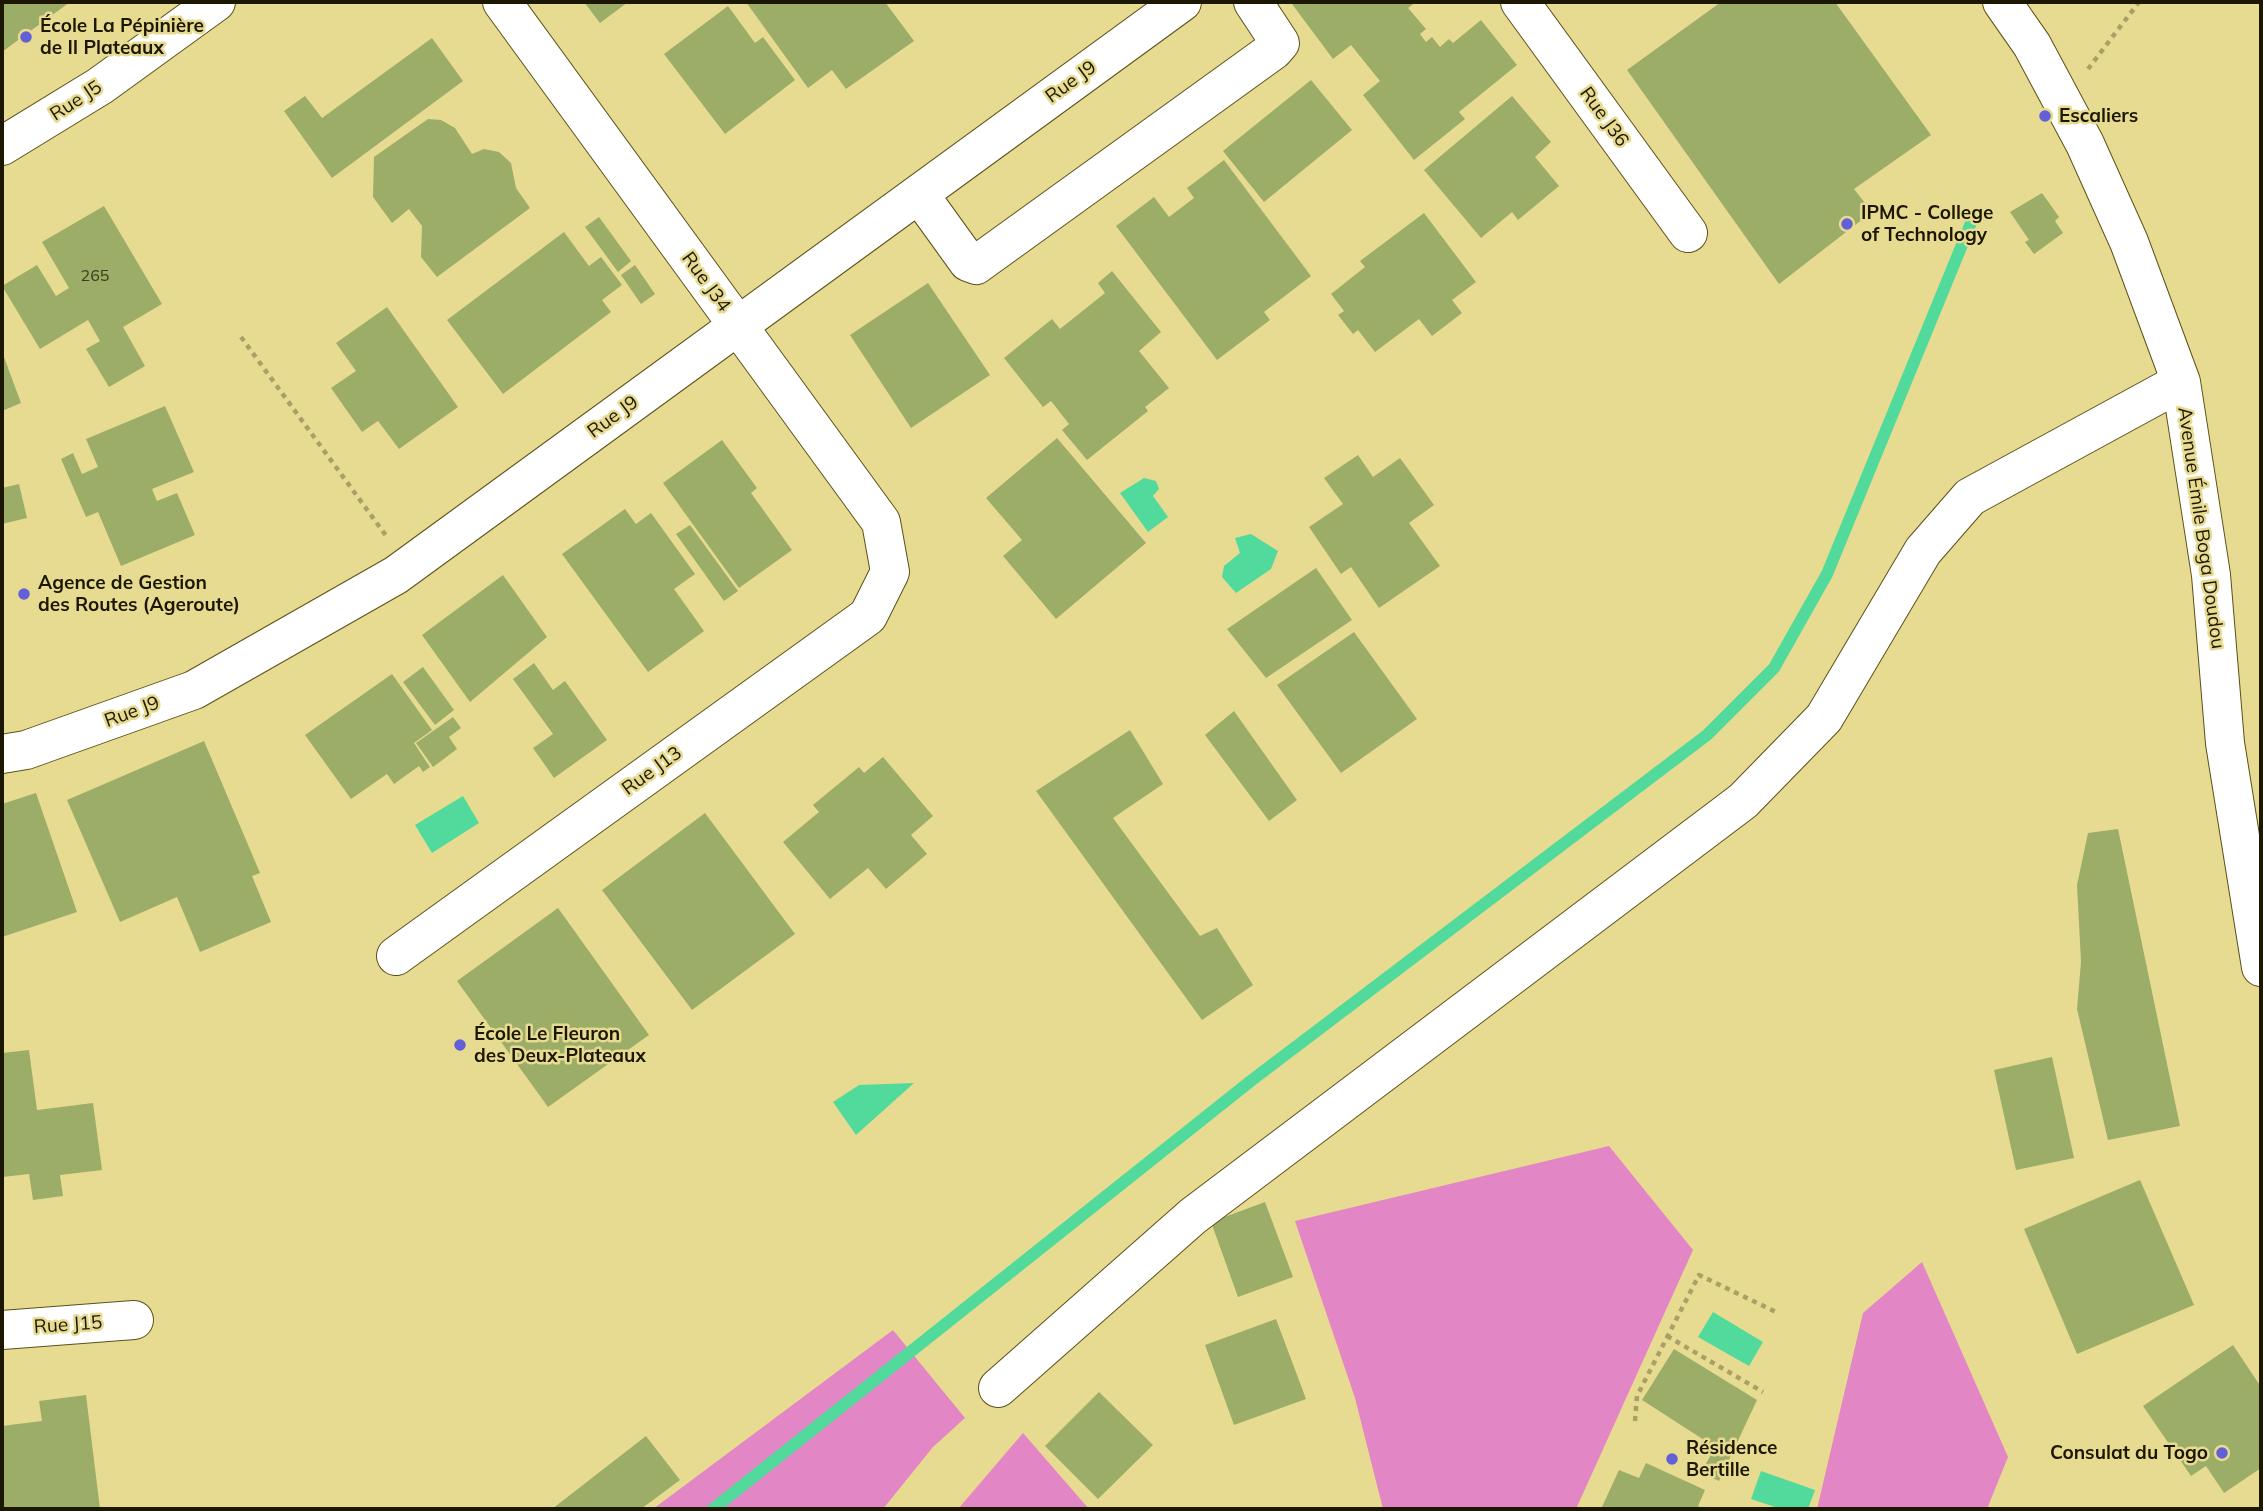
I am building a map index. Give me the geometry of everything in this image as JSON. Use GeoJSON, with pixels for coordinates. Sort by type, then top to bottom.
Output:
{"type":"FeatureCollection","features":[{"type":"Feature","properties":{"kind":"street","name":"Rue J5"},"geometry":{"type":"LineString","coordinates":[[2,146],[100,86],[216,2]]}},
{"type":"Feature","properties":{"kind":"street","name":"Rue J34"},"geometry":{"type":"LineString","coordinates":[[502,2],[881,522],[890,572]]}},
{"type":"Feature","properties":{"kind":"street","name":"Rue J9"},"geometry":{"type":"LineString","coordinates":[[2,754],[26,750],[194,690],[408,566],[1182,2]]}},
{"type":"Feature","properties":{"kind":"street"},"geometry":{"type":"LineString","coordinates":[[919,194],[968,262],[976,265],[1274,50],[1280,43],[1253,2]]}},
{"type":"Feature","properties":{"kind":"street","name":"Rue J36"},"geometry":{"type":"LineString","coordinates":[[1520,2],[1688,233]]}},
{"type":"Feature","properties":{"kind":"street","name":"Avenue Émile Boga Doudou"},"geometry":{"type":"LineString","coordinates":[[2002,2],[2032,45],[2085,144],[2129,242],[2180,382],[2211,575],[2225,743],[2261,967]]}},
{"type":"Feature","properties":{"kind":"street"},"geometry":{"type":"LineString","coordinates":[[998,1388],[1193,1216],[1743,801],[1824,718],[1923,551],[1970,497],[2180,382]]}},
{"type":"Feature","properties":{"kind":"street","name":"Rue J13"},"geometry":{"type":"LineString","coordinates":[[396,956],[869,616],[890,572]]}},
{"type":"Feature","properties":{"kind":"street","name":"Rue J15"},"geometry":{"type":"LineString","coordinates":[[2,1330],[134,1320]]}},
{"type":"Feature","properties":{"kind":"path"},"geometry":{"type":"LineString","coordinates":[[2063,104],[2139,2]]}},
{"type":"Feature","properties":{"kind":"path"},"geometry":{"type":"LineString","coordinates":[[240,337],[408,566]]}},
{"type":"Feature","properties":{"kind":"path"},"geometry":{"type":"LineString","coordinates":[[1635,1421],[1637,1396],[1699,1275],[1776,1312]]}},
{"type":"Feature","properties":{"kind":"path"},"geometry":{"type":"LineString","coordinates":[[1667,1336],[1763,1392]]}},
{"type":"Feature","properties":{"kind":"shaded area"},"geometry":{"type":"Polygon","coordinates":[[[1144,478],[1156,481],[1159,489],[1153,496],[1168,517],[1148,532],[1120,493],[1144,478]]]}},
{"type":"Feature","properties":{"kind":"shaded area"},"geometry":{"type":"Polygon","coordinates":[[[1251,534],[1278,551],[1271,569],[1236,593],[1222,577],[1224,566],[1240,553],[1235,538],[1251,534]]]}},
{"type":"Feature","properties":{"kind":"shaded area"},"geometry":{"type":"Polygon","coordinates":[[[463,796],[479,823],[432,853],[415,825],[463,796]]]}},
{"type":"Feature","properties":{"kind":"shaded area"},"geometry":{"type":"Polygon","coordinates":[[[914,1083],[856,1135],[833,1102],[859,1085],[914,1083]]]}},
{"type":"Feature","properties":{"kind":"shaded area"},"geometry":{"type":"Polygon","coordinates":[[[1609,1146],[1693,1250],[1576,1509],[1383,1509],[1355,1398],[1295,1221],[1609,1146]]]}},
{"type":"Feature","properties":{"kind":"shaded area"},"geometry":{"type":"Polygon","coordinates":[[[1922,1262],[2008,1457],[1987,1509],[1817,1509],[1863,1313],[1922,1262]]]}},
{"type":"Feature","properties":{"kind":"shaded area"},"geometry":{"type":"Polygon","coordinates":[[[1713,1312],[1763,1342],[1749,1366],[1698,1337],[1713,1312]]]}},
{"type":"Feature","properties":{"kind":"shaded area"},"geometry":{"type":"Polygon","coordinates":[[[893,1330],[965,1418],[933,1447],[883,1509],[653,1509],[893,1330]]]}},
{"type":"Feature","properties":{"kind":"shaded area"},"geometry":{"type":"Polygon","coordinates":[[[1023,1433],[1089,1509],[958,1509],[1023,1433]]]}},
{"type":"Feature","properties":{"kind":"shaded area"},"geometry":{"type":"Polygon","coordinates":[[[1761,1471],[1815,1490],[1808,1509],[1781,1509],[1751,1499],[1761,1471]]]}},
{"type":"Feature","properties":{"kind":"building"},"geometry":{"type":"Polygon","coordinates":[[[2,2],[70,2],[2,52],[2,2]]]}},
{"type":"Feature","properties":{"kind":"building"},"geometry":{"type":"Polygon","coordinates":[[[584,2],[628,2],[600,23],[584,2]]]}},
{"type":"Feature","properties":{"kind":"building"},"geometry":{"type":"Polygon","coordinates":[[[746,2],[885,2],[914,41],[846,89],[832,70],[808,88],[746,2]]]}},
{"type":"Feature","properties":{"kind":"building"},"geometry":{"type":"Polygon","coordinates":[[[1416,2],[1408,8],[1426,29],[1420,34],[1426,42],[1432,37],[1440,47],[1449,39],[1453,43],[1481,20],[1517,65],[1459,112],[1465,119],[1414,160],[1363,95],[1380,81],[1351,45],[1333,59],[1292,4],[1416,2]]]}},
{"type":"Feature","properties":{"kind":"building"},"geometry":{"type":"Polygon","coordinates":[[[1721,2],[1835,2],[1931,135],[1854,189],[1872,212],[1779,284],[1627,70],[1721,2]]]}},
{"type":"Feature","properties":{"kind":"building"},"geometry":{"type":"Polygon","coordinates":[[[728,6],[755,43],[763,37],[795,80],[725,134],[664,54],[728,6]]]}},
{"type":"Feature","properties":{"kind":"building"},"geometry":{"type":"Polygon","coordinates":[[[432,38],[463,81],[332,178],[284,111],[305,96],[322,118],[432,38]]]}},
{"type":"Feature","properties":{"kind":"building"},"geometry":{"type":"Polygon","coordinates":[[[1311,80],[1352,130],[1264,202],[1223,151],[1311,80]]]}},
{"type":"Feature","properties":{"kind":"building"},"geometry":{"type":"Polygon","coordinates":[[[1512,96],[1551,142],[1535,157],[1559,186],[1518,220],[1512,212],[1481,238],[1424,170],[1512,96]]]}},
{"type":"Feature","properties":{"kind":"building"},"geometry":{"type":"Polygon","coordinates":[[[428,119],[441,120],[455,128],[472,154],[484,149],[499,152],[511,163],[516,188],[530,208],[437,277],[421,257],[422,226],[409,209],[392,223],[373,197],[374,157],[428,119]]]}},
{"type":"Feature","properties":{"kind":"building"},"geometry":{"type":"Polygon","coordinates":[[[1224,160],[1311,276],[1264,312],[1270,320],[1217,360],[1116,226],[1154,197],[1169,217],[1194,198],[1187,188],[1224,160]]]}},
{"type":"Feature","properties":{"kind":"building"},"geometry":{"type":"Polygon","coordinates":[[[2042,193],[2059,217],[2055,221],[2063,233],[2034,254],[2025,242],[2029,240],[2010,212],[2042,193]]]}},
{"type":"Feature","properties":{"kind":"building"},"geometry":{"type":"Polygon","coordinates":[[[104,206],[162,304],[123,327],[145,366],[109,387],[86,349],[100,341],[88,320],[40,349],[2,286],[37,265],[56,296],[69,288],[42,242],[104,206]]]}},
{"type":"Feature","properties":{"kind":"building"},"geometry":{"type":"Polygon","coordinates":[[[1424,213],[1476,282],[1452,300],[1462,313],[1432,336],[1419,319],[1375,352],[1358,330],[1353,334],[1338,315],[1344,311],[1331,294],[1365,267],[1360,261],[1424,213]]]}},
{"type":"Feature","properties":{"kind":"building"},"geometry":{"type":"Polygon","coordinates":[[[599,217],[631,261],[618,272],[585,227],[599,217]]]}},
{"type":"Feature","properties":{"kind":"building"},"geometry":{"type":"Polygon","coordinates":[[[564,232],[589,266],[601,257],[622,285],[602,300],[611,312],[503,394],[447,320],[564,232]]]}},
{"type":"Feature","properties":{"kind":"building"},"geometry":{"type":"Polygon","coordinates":[[[635,265],[655,294],[641,304],[621,275],[635,265]]]}},
{"type":"Feature","properties":{"kind":"building"},"geometry":{"type":"Polygon","coordinates":[[[1112,271],[1161,332],[1139,351],[1169,388],[1145,407],[1148,411],[1087,460],[1062,430],[1069,424],[1051,401],[1043,407],[1004,358],[1052,319],[1060,329],[1105,293],[1098,283],[1112,271]]]}},
{"type":"Feature","properties":{"kind":"building"},"geometry":{"type":"Polygon","coordinates":[[[928,283],[990,375],[911,428],[850,335],[928,283]]]}},
{"type":"Feature","properties":{"kind":"building"},"geometry":{"type":"Polygon","coordinates":[[[387,307],[458,407],[399,449],[378,421],[362,432],[331,388],[356,371],[336,343],[387,307]]]}},
{"type":"Feature","properties":{"kind":"building"},"geometry":{"type":"Polygon","coordinates":[[[4,357],[21,403],[2,411],[2,358],[4,357]]]}},
{"type":"Feature","properties":{"kind":"building"},"geometry":{"type":"Polygon","coordinates":[[[165,406],[194,472],[152,489],[157,501],[177,493],[195,535],[121,566],[98,512],[86,517],[61,459],[73,453],[82,474],[98,467],[86,439],[165,406]]]}},
{"type":"Feature","properties":{"kind":"building"},"geometry":{"type":"Polygon","coordinates":[[[1057,438],[1146,543],[1056,619],[1003,556],[1022,540],[986,498],[1057,438]]]}},
{"type":"Feature","properties":{"kind":"building"},"geometry":{"type":"Polygon","coordinates":[[[722,440],[757,488],[751,493],[792,550],[739,588],[663,483],[722,440]]]}},
{"type":"Feature","properties":{"kind":"building"},"geometry":{"type":"Polygon","coordinates":[[[1358,455],[1373,477],[1400,458],[1434,505],[1409,523],[1440,566],[1379,608],[1351,567],[1341,574],[1309,527],[1343,504],[1324,478],[1358,455]]]}},
{"type":"Feature","properties":{"kind":"building"},"geometry":{"type":"Polygon","coordinates":[[[19,484],[27,518],[2,524],[2,488],[19,484]]]}},
{"type":"Feature","properties":{"kind":"building"},"geometry":{"type":"Polygon","coordinates":[[[625,509],[636,524],[651,513],[695,574],[674,589],[704,631],[648,672],[562,554],[625,509]]]}},
{"type":"Feature","properties":{"kind":"building"},"geometry":{"type":"Polygon","coordinates":[[[690,525],[738,591],[724,601],[676,534],[690,525]]]}},
{"type":"Feature","properties":{"kind":"building"},"geometry":{"type":"Polygon","coordinates":[[[1316,568],[1352,620],[1266,678],[1227,629],[1316,568]]]}},
{"type":"Feature","properties":{"kind":"building"},"geometry":{"type":"Polygon","coordinates":[[[503,575],[547,637],[470,702],[422,635],[503,575]]]}},
{"type":"Feature","properties":{"kind":"building"},"geometry":{"type":"Polygon","coordinates":[[[1354,632],[1417,719],[1341,773],[1277,685],[1354,632]]]}},
{"type":"Feature","properties":{"kind":"building"},"geometry":{"type":"Polygon","coordinates":[[[534,663],[553,690],[565,681],[607,740],[554,778],[533,748],[553,734],[513,679],[534,663]]]}},
{"type":"Feature","properties":{"kind":"building"},"geometry":{"type":"Polygon","coordinates":[[[423,667],[454,710],[435,725],[403,682],[423,667]]]}},
{"type":"Feature","properties":{"kind":"building"},"geometry":{"type":"Polygon","coordinates":[[[392,674],[432,730],[414,743],[430,767],[423,772],[419,766],[394,784],[387,774],[351,799],[305,735],[392,674]]]}},
{"type":"Feature","properties":{"kind":"building"},"geometry":{"type":"Polygon","coordinates":[[[1234,711],[1297,800],[1269,821],[1205,735],[1234,711]]]}},
{"type":"Feature","properties":{"kind":"building"},"geometry":{"type":"Polygon","coordinates":[[[453,717],[461,728],[449,737],[457,749],[433,767],[416,743],[453,717]]]}},
{"type":"Feature","properties":{"kind":"building"},"geometry":{"type":"Polygon","coordinates":[[[1130,730],[1163,784],[1113,818],[1200,936],[1217,928],[1253,985],[1202,1020],[1036,791],[1130,730]]]}},
{"type":"Feature","properties":{"kind":"building"},"geometry":{"type":"Polygon","coordinates":[[[204,741],[260,873],[252,876],[271,922],[200,952],[177,897],[120,922],[67,800],[204,741]]]}},
{"type":"Feature","properties":{"kind":"building"},"geometry":{"type":"Polygon","coordinates":[[[883,757],[933,816],[911,835],[927,854],[886,889],[868,868],[830,899],[783,842],[819,812],[813,805],[859,767],[864,773],[883,757]]]}},
{"type":"Feature","properties":{"kind":"building"},"geometry":{"type":"Polygon","coordinates":[[[36,793],[77,912],[2,937],[2,804],[36,793]]]}},
{"type":"Feature","properties":{"kind":"building"},"geometry":{"type":"Polygon","coordinates":[[[705,813],[795,934],[692,1010],[602,890],[705,813]]]}},
{"type":"Feature","properties":{"kind":"building"},"geometry":{"type":"Polygon","coordinates":[[[2118,829],[2180,1126],[2108,1140],[2077,1009],[2081,962],[2077,885],[2088,833],[2118,829]]]}},
{"type":"Feature","properties":{"kind":"building"},"geometry":{"type":"Polygon","coordinates":[[[558,908],[649,1035],[548,1107],[457,981],[558,908]]]}},
{"type":"Feature","properties":{"kind":"building"},"geometry":{"type":"Polygon","coordinates":[[[29,1050],[37,1110],[93,1103],[102,1170],[60,1175],[63,1196],[33,1200],[29,1174],[2,1177],[2,1053],[29,1050]]]}},
{"type":"Feature","properties":{"kind":"building"},"geometry":{"type":"Polygon","coordinates":[[[2052,1057],[2074,1158],[2016,1170],[1994,1070],[2052,1057]]]}},
{"type":"Feature","properties":{"kind":"building"},"geometry":{"type":"Polygon","coordinates":[[[2140,1180],[2194,1305],[2077,1354],[2024,1229],[2140,1180]]]}},
{"type":"Feature","properties":{"kind":"building"},"geometry":{"type":"Polygon","coordinates":[[[1265,1202],[1293,1277],[1238,1297],[1211,1222],[1265,1202]]]}},
{"type":"Feature","properties":{"kind":"building"},"geometry":{"type":"Polygon","coordinates":[[[1276,1319],[1306,1399],[1234,1425],[1205,1345],[1276,1319]]]}},
{"type":"Feature","properties":{"kind":"building"},"geometry":{"type":"Polygon","coordinates":[[[2233,1345],[2261,1387],[2261,1468],[2224,1493],[2206,1466],[2191,1476],[2143,1406],[2233,1345]]]}},
{"type":"Feature","properties":{"kind":"building"},"geometry":{"type":"Polygon","coordinates":[[[1674,1349],[1757,1400],[1719,1481],[1701,1473],[1715,1447],[1642,1400],[1674,1349]]]}},
{"type":"Feature","properties":{"kind":"building"},"geometry":{"type":"Polygon","coordinates":[[[1099,1392],[1153,1445],[1098,1499],[1045,1446],[1099,1392]]]}},
{"type":"Feature","properties":{"kind":"building"},"geometry":{"type":"Polygon","coordinates":[[[86,1395],[100,1509],[2,1509],[2,1426],[42,1421],[39,1401],[86,1395]]]}},
{"type":"Feature","properties":{"kind":"building"},"geometry":{"type":"Polygon","coordinates":[[[646,1436],[680,1480],[641,1509],[552,1509],[646,1436]]]}},
{"type":"Feature","properties":{"kind":"building"},"geometry":{"type":"Polygon","coordinates":[[[1646,1463],[1705,1490],[1698,1506],[1705,1509],[1601,1509],[1619,1470],[1639,1478],[1646,1463]]]}},
{"type":"Feature","properties":{"kind":"waterway"},"geometry":{"type":"LineString","coordinates":[[713,1509],[1252,1080],[1707,735],[1774,668],[1827,574],[1973,218]]}},
{"type":"Feature","properties":{"kind":"place","name":"École La Pépinière de II Plateaux"},"geometry":{"type":"Point","coordinates":[26,37]}},
{"type":"Feature","properties":{"kind":"place","name":"Escaliers"},"geometry":{"type":"Point","coordinates":[2045,116]}},
{"type":"Feature","properties":{"kind":"place","name":"IPMC - College of Technology"},"geometry":{"type":"Point","coordinates":[1847,224]}},
{"type":"Feature","properties":{"kind":"place","name":"Agence de Gestion des Routes (Ageroute)"},"geometry":{"type":"Point","coordinates":[24,594]}},
{"type":"Feature","properties":{"kind":"place","name":"École Le Fleuron des Deux-Plateaux"},"geometry":{"type":"Point","coordinates":[460,1045]}},
{"type":"Feature","properties":{"kind":"place","name":"Consulat du Togo"},"geometry":{"type":"Point","coordinates":[2222,1453]}},
{"type":"Feature","properties":{"kind":"place","name":"Résidence Bertille"},"geometry":{"type":"Point","coordinates":[1672,1459]}}]}
